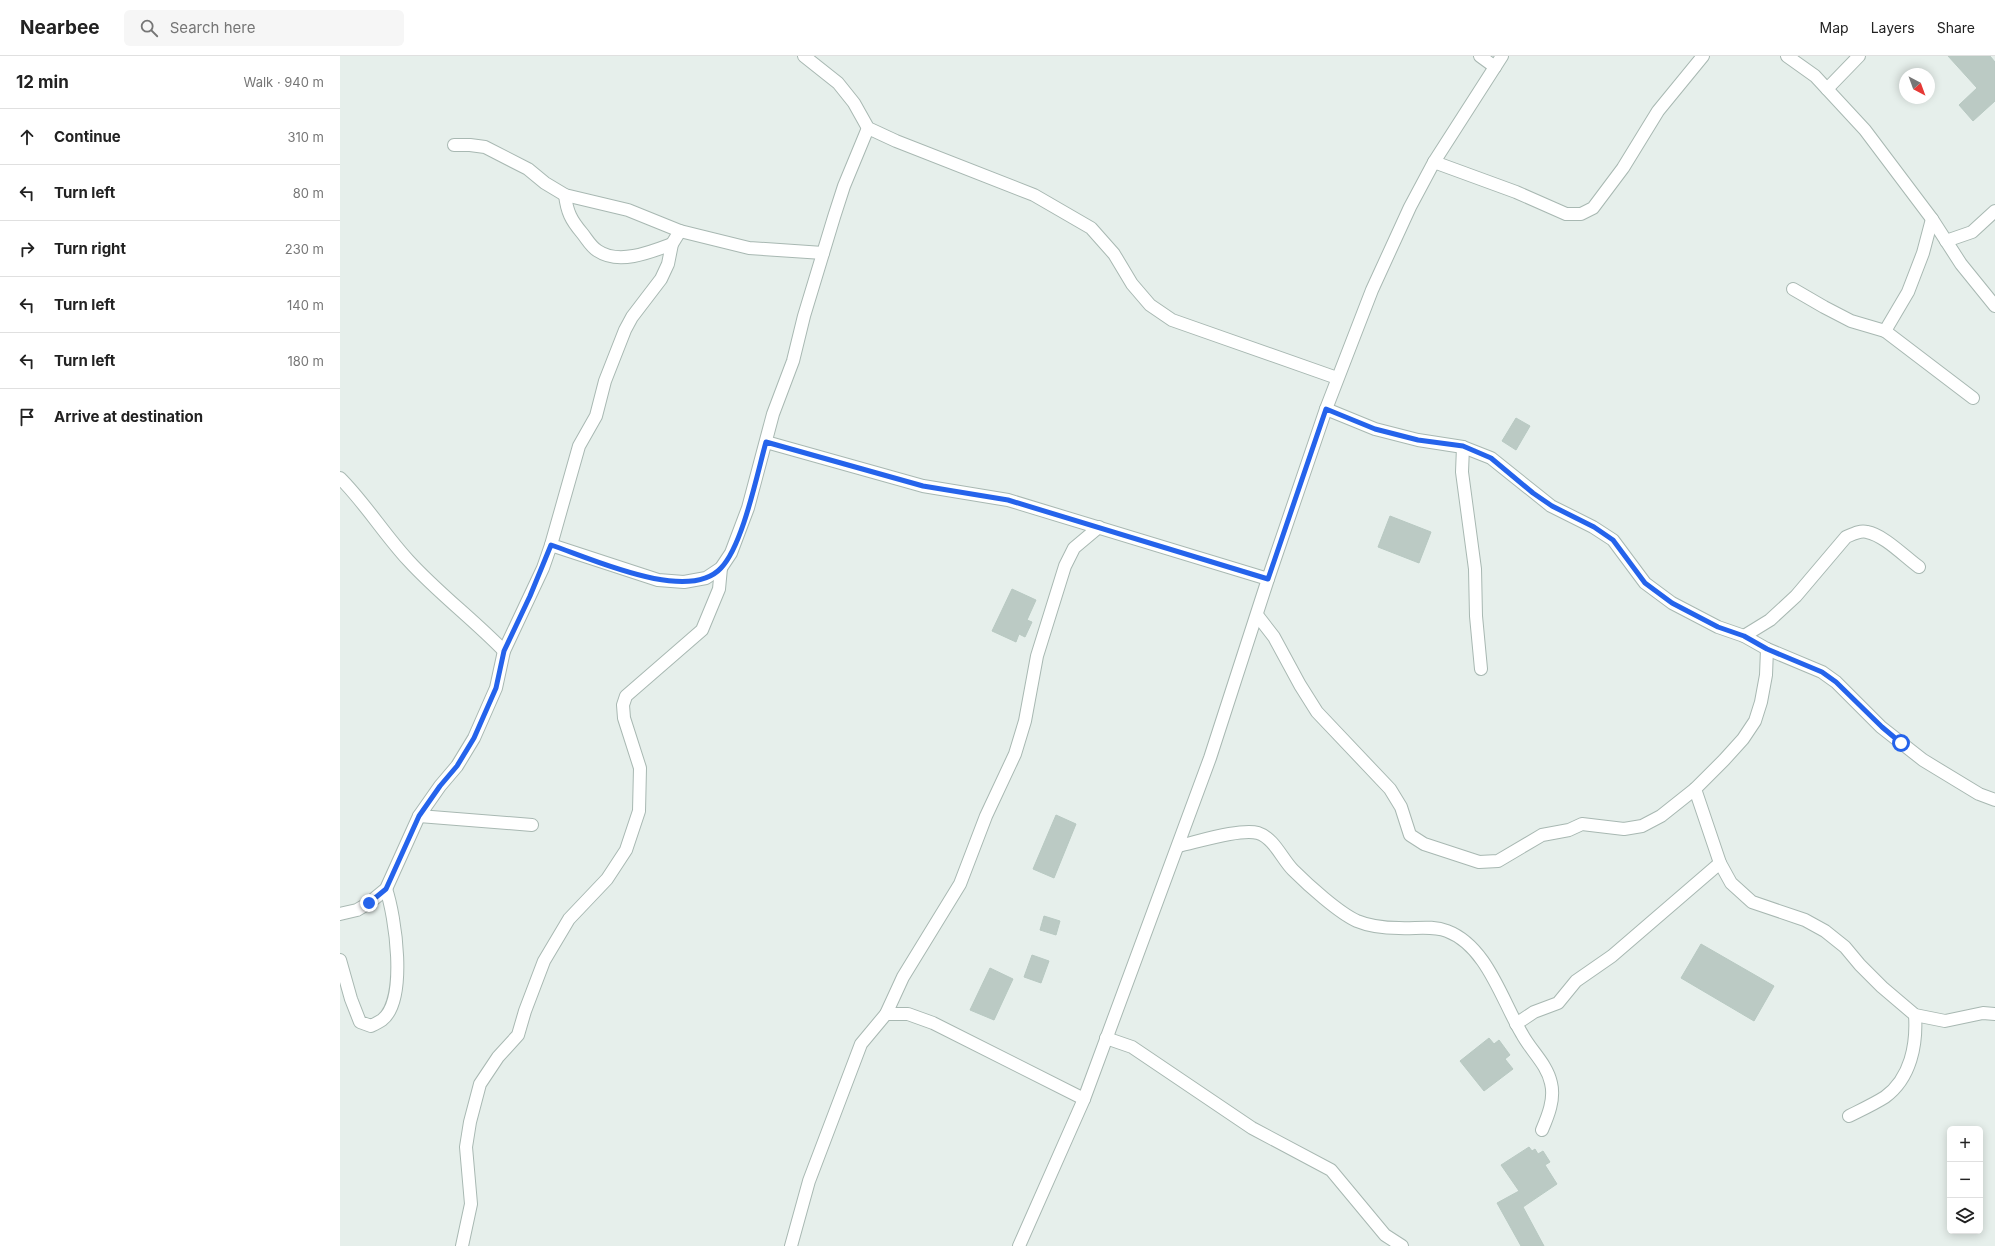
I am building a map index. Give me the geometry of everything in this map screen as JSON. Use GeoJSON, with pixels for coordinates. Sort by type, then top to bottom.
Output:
{"type":"FeatureCollection","features":[{"type":"Feature","properties":{"kind":"street"},"geometry":{"type":"LineString","coordinates":[[804,56],[838,83],[854,103],[868,128],[896,141],[1034,195],[1091,228],[1114,254],[1132,284],[1150,305],[1172,320],[1337,378]]}},
{"type":"Feature","properties":{"kind":"street"},"geometry":{"type":"LineString","coordinates":[[1480,56],[1495,67]]}},
{"type":"Feature","properties":{"kind":"street"},"geometry":{"type":"LineString","coordinates":[[1019,1246],[1084,1099],[1178,846],[1210,758],[1268,579],[1326,409],[1372,290],[1410,207],[1434,162],[1502,56]]}},
{"type":"Feature","properties":{"kind":"street"},"geometry":{"type":"LineString","coordinates":[[1434,162],[1516,192],[1566,214],[1581,214],[1593,208],[1623,168],[1658,111],[1703,56]]}},
{"type":"Feature","properties":{"kind":"street"},"geometry":{"type":"LineString","coordinates":[[1787,56],[1815,76],[1865,130],[1932,219],[1961,264],[1995,306]]}},
{"type":"Feature","properties":{"kind":"street"},"geometry":{"type":"LineString","coordinates":[[1827,89],[1859,56]]}},
{"type":"Feature","properties":{"kind":"street"},"geometry":{"type":"LineString","coordinates":[[551,545],[658,580],[684,582],[692,581],[706,578],[721,568],[731,553],[748,508],[772,414],[792,361],[804,316],[844,186],[868,128]]}},
{"type":"Feature","properties":{"kind":"street"},"geometry":{"type":"LineString","coordinates":[[454,145],[485,147],[528,169],[545,183],[565,195],[628,210],[680,231],[749,248],[823,253]]}},
{"type":"Feature","properties":{"kind":"street"},"geometry":{"type":"LineString","coordinates":[[565,195],[567,210],[576,226],[599,252],[624,257],[641,254],[672,244]]}},
{"type":"Feature","properties":{"kind":"street"},"geometry":{"type":"LineString","coordinates":[[1946,241],[1972,232],[1995,211]]}},
{"type":"Feature","properties":{"kind":"street"},"geometry":{"type":"LineString","coordinates":[[1885,331],[1908,292],[1923,253],[1932,219]]}},
{"type":"Feature","properties":{"kind":"street"},"geometry":{"type":"LineString","coordinates":[[340,914],[356,910],[369,903],[386,889],[419,816],[440,786],[457,766],[474,738],[496,688],[504,651],[540,575],[551,545],[579,446],[596,416],[605,381],[625,330],[632,317],[661,280],[668,264],[672,244],[680,231]]}},
{"type":"Feature","properties":{"kind":"street"},"geometry":{"type":"LineString","coordinates":[[1793,288],[1851,321],[1885,331],[1973,398]]}},
{"type":"Feature","properties":{"kind":"street"},"geometry":{"type":"LineString","coordinates":[[1326,409],[1388,433],[1418,440],[1463,446],[1491,458],[1533,493],[1552,506],[1594,527],[1613,540],[1645,583],[1672,603],[1718,627],[1744,636],[1767,649],[1822,672],[1836,682],[1882,727],[1923,760],[1979,794],[1995,800]]}},
{"type":"Feature","properties":{"kind":"street"},"geometry":{"type":"LineString","coordinates":[[766,442],[923,486],[1008,500],[1099,526],[1268,579]]}},
{"type":"Feature","properties":{"kind":"street"},"geometry":{"type":"LineString","coordinates":[[1463,446],[1462,472],[1475,569],[1476,616],[1481,669]]}},
{"type":"Feature","properties":{"kind":"street"},"geometry":{"type":"LineString","coordinates":[[340,478],[408,560],[451,603],[471,619],[504,651]]}},
{"type":"Feature","properties":{"kind":"street"},"geometry":{"type":"LineString","coordinates":[[791,1246],[809,1181],[861,1044],[886,1014],[903,977],[960,884],[986,816],[1015,754],[1025,721],[1037,656],[1065,566],[1074,548],[1099,526]]}},
{"type":"Feature","properties":{"kind":"street"},"geometry":{"type":"LineString","coordinates":[[1744,636],[1770,620],[1796,596],[1846,537],[1856,532],[1867,532],[1878,536],[1919,568]]}},
{"type":"Feature","properties":{"kind":"street"},"geometry":{"type":"LineString","coordinates":[[462,1246],[471,1204],[466,1147],[470,1122],[480,1084],[498,1057],[518,1035],[525,1011],[544,961],[566,925],[607,879],[626,850],[639,811],[640,768],[624,718],[623,705],[626,696],[702,630],[719,589],[721,568]]}},
{"type":"Feature","properties":{"kind":"street"},"geometry":{"type":"LineString","coordinates":[[1257,615],[1274,637],[1300,685],[1317,712],[1390,789],[1401,807],[1410,835],[1424,844],[1479,862],[1498,861],[1542,835],[1569,830],[1582,824],[1624,829],[1642,826],[1661,816],[1695,788],[1743,739],[1755,721],[1761,702],[1766,675],[1767,649]]}},
{"type":"Feature","properties":{"kind":"street"},"geometry":{"type":"LineString","coordinates":[[1695,788],[1720,863],[1731,883],[1752,902],[1805,920],[1825,931],[1845,947],[1860,965],[1882,987],[1916,1015],[1945,1021],[1983,1013],[1995,1014]]}},
{"type":"Feature","properties":{"kind":"street"},"geometry":{"type":"LineString","coordinates":[[419,816],[532,825]]}},
{"type":"Feature","properties":{"kind":"street"},"geometry":{"type":"LineString","coordinates":[[1178,846],[1247,832],[1259,833],[1273,844],[1292,869],[1337,908],[1357,921],[1399,928],[1424,927],[1446,930],[1462,938],[1496,980],[1516,1024],[1538,1057],[1552,1084],[1550,1111],[1542,1130]]}},
{"type":"Feature","properties":{"kind":"street"},"geometry":{"type":"LineString","coordinates":[[1516,1024],[1534,1012],[1558,1003],[1576,981],[1612,956],[1720,863]]}},
{"type":"Feature","properties":{"kind":"street"},"geometry":{"type":"LineString","coordinates":[[340,960],[351,999],[360,1022],[371,1026],[383,1020],[390,1009],[395,992],[398,958],[392,907],[386,889]]}},
{"type":"Feature","properties":{"kind":"street"},"geometry":{"type":"LineString","coordinates":[[1509,1007],[1534,1012]]}},
{"type":"Feature","properties":{"kind":"street"},"geometry":{"type":"LineString","coordinates":[[886,1014],[908,1014],[933,1023],[1084,1099]]}},
{"type":"Feature","properties":{"kind":"street"},"geometry":{"type":"LineString","coordinates":[[1850,1116],[1886,1096],[1904,1076],[1915,1044],[1916,1015]]}},
{"type":"Feature","properties":{"kind":"street"},"geometry":{"type":"LineString","coordinates":[[1106,1038],[1132,1046],[1252,1128],[1331,1170],[1385,1235],[1402,1246]]}},
{"type":"Feature","properties":{"kind":"building"},"geometry":{"type":"Polygon","coordinates":[[[1948,56],[1990,56],[1995,62],[1995,101],[1973,121],[1959,105],[1977,88],[1948,56]]]}},
{"type":"Feature","properties":{"kind":"building"},"geometry":{"type":"Polygon","coordinates":[[[1516,418],[1530,426],[1516,450],[1502,441],[1516,418]]]}},
{"type":"Feature","properties":{"kind":"building"},"geometry":{"type":"Polygon","coordinates":[[[1390,516],[1431,532],[1419,563],[1378,547],[1390,516]]]}},
{"type":"Feature","properties":{"kind":"building"},"geometry":{"type":"Polygon","coordinates":[[[1012,589],[1036,600],[1027,620],[1032,622],[1025,637],[1019,634],[1016,642],[992,631],[1012,589]]]}},
{"type":"Feature","properties":{"kind":"building"},"geometry":{"type":"Polygon","coordinates":[[[1056,815],[1076,824],[1054,878],[1033,869],[1056,815]]]}},
{"type":"Feature","properties":{"kind":"building"},"geometry":{"type":"Polygon","coordinates":[[[1044,916],[1060,921],[1056,935],[1040,930],[1044,916]]]}},
{"type":"Feature","properties":{"kind":"building"},"geometry":{"type":"Polygon","coordinates":[[[1701,944],[1774,986],[1754,1021],[1681,978],[1701,944]]]}},
{"type":"Feature","properties":{"kind":"building"},"geometry":{"type":"Polygon","coordinates":[[[1032,955],[1049,961],[1041,983],[1024,977],[1032,955]]]}},
{"type":"Feature","properties":{"kind":"building"},"geometry":{"type":"Polygon","coordinates":[[[990,968],[1013,979],[994,1020],[970,1010],[990,968]]]}},
{"type":"Feature","properties":{"kind":"building"},"geometry":{"type":"Polygon","coordinates":[[[1489,1038],[1494,1044],[1499,1040],[1510,1055],[1505,1059],[1513,1069],[1484,1091],[1460,1061],[1489,1038]]]}},
{"type":"Feature","properties":{"kind":"building"},"geometry":{"type":"Polygon","coordinates":[[[1529,1147],[1532,1151],[1535,1149],[1538,1154],[1543,1151],[1550,1162],[1545,1165],[1557,1184],[1523,1207],[1544,1246],[1521,1246],[1497,1203],[1519,1191],[1501,1165],[1529,1147]]]}},
{"type":"Feature","properties":{"kind":"route"},"geometry":{"type":"LineString","coordinates":[[369,903],[386,889],[419,816],[440,786],[457,766],[474,738],[496,688],[504,651],[543,568],[551,545],[658,580],[684,582],[706,578],[721,568],[731,553],[748,508],[766,442],[923,486],[1008,500],[1099,526],[1268,579],[1326,409],[1375,429],[1418,440],[1463,446],[1491,458],[1533,493],[1552,506],[1594,527],[1613,540],[1645,583],[1672,603],[1718,627],[1744,636],[1767,649],[1797,660],[1822,672],[1836,682],[1882,727],[1901,743]]}}]}
